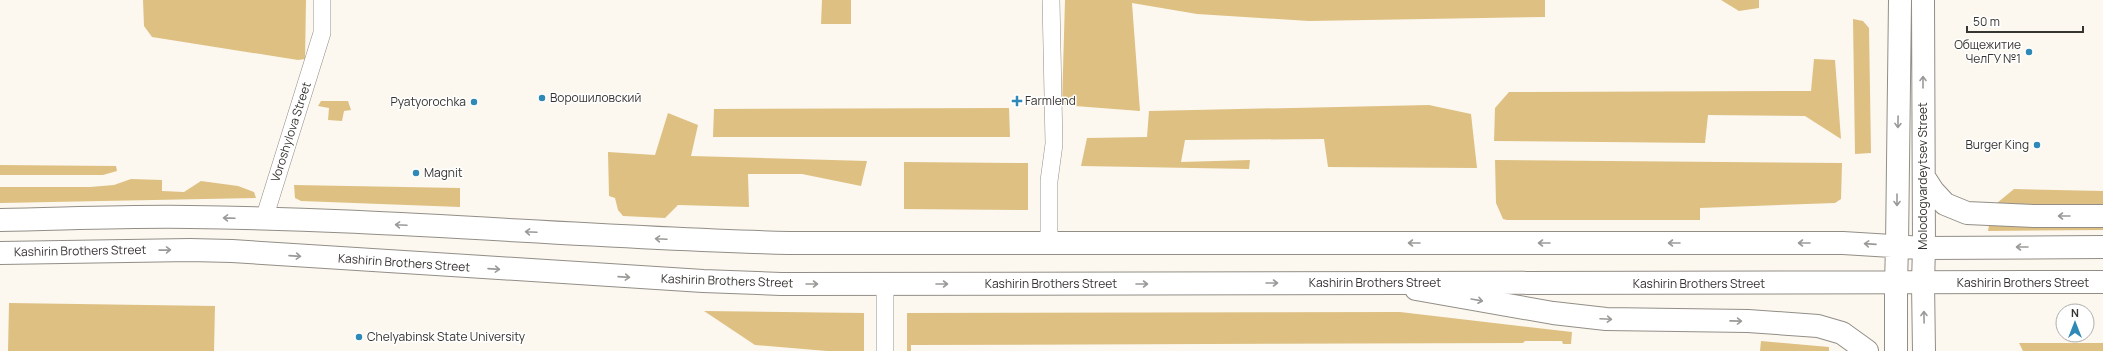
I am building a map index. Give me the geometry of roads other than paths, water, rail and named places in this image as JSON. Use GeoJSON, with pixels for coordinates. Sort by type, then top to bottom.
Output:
{"type":"FeatureCollection","features":[{"type":"Feature","properties":{"kind":"main road","name":"Molodogvardeytsev Street"},"geometry":{"type":"LineString","coordinates":[[1896,351],[1900,0]]}},
{"type":"Feature","properties":{"kind":"main road","name":"Molodogvardeytsev Street"},"geometry":{"type":"LineString","coordinates":[[1923,0],[1924,351]]}},
{"type":"Feature","properties":{"kind":"main road"},"geometry":{"type":"LineString","coordinates":[[1924,177],[1945,204],[1967,213],[2034,216],[2103,216]]}},
{"type":"Feature","properties":{"kind":"main road"},"geometry":{"type":"LineString","coordinates":[[0,220],[183,217],[264,219],[700,241],[789,243],[1843,243],[1924,248],[2103,247]]}},
{"type":"Feature","properties":{"kind":"main road","name":"Voroshylova Street"},"geometry":{"type":"LineString","coordinates":[[232,251],[264,219]]}},
{"type":"Feature","properties":{"kind":"main road","name":"Kashirin Brothers Street"},"geometry":{"type":"LineString","coordinates":[[0,253],[190,250],[232,251],[703,281],[781,284],[1896,284],[2103,282]]}},
{"type":"Feature","properties":{"kind":"main road"},"geometry":{"type":"LineString","coordinates":[[1384,283],[1553,313],[1591,318],[1748,321],[1818,326],[1842,333],[1867,351]]}},
{"type":"Feature","properties":{"kind":"street","name":"Voroshylova Street"},"geometry":{"type":"LineString","coordinates":[[264,219],[322,33],[322,0]]}},
{"type":"Feature","properties":{"kind":"street"},"geometry":{"type":"LineString","coordinates":[[1049,244],[1049,181],[1054,144],[1051,0]]}},
{"type":"Feature","properties":{"kind":"street"},"geometry":{"type":"LineString","coordinates":[[885,284],[885,351]]}},
{"type":"Feature","properties":{"kind":"place","name":"Общежитие ЧелГУ №1"},"geometry":{"type":"Point","coordinates":[2029,52]}},
{"type":"Feature","properties":{"kind":"place","name":"Ворошиловский"},"geometry":{"type":"Point","coordinates":[542,98]}},
{"type":"Feature","properties":{"kind":"place","name":"Farmlend"},"geometry":{"type":"Point","coordinates":[1017,101]}},
{"type":"Feature","properties":{"kind":"place","name":"Pyatyorochka"},"geometry":{"type":"Point","coordinates":[474,102]}},
{"type":"Feature","properties":{"kind":"place","name":"Burger King"},"geometry":{"type":"Point","coordinates":[2037,145]}},
{"type":"Feature","properties":{"kind":"place","name":"Magnit"},"geometry":{"type":"Point","coordinates":[416,173]}},
{"type":"Feature","properties":{"kind":"place","name":"Chelyabinsk State University"},"geometry":{"type":"Point","coordinates":[359,337]}}]}
